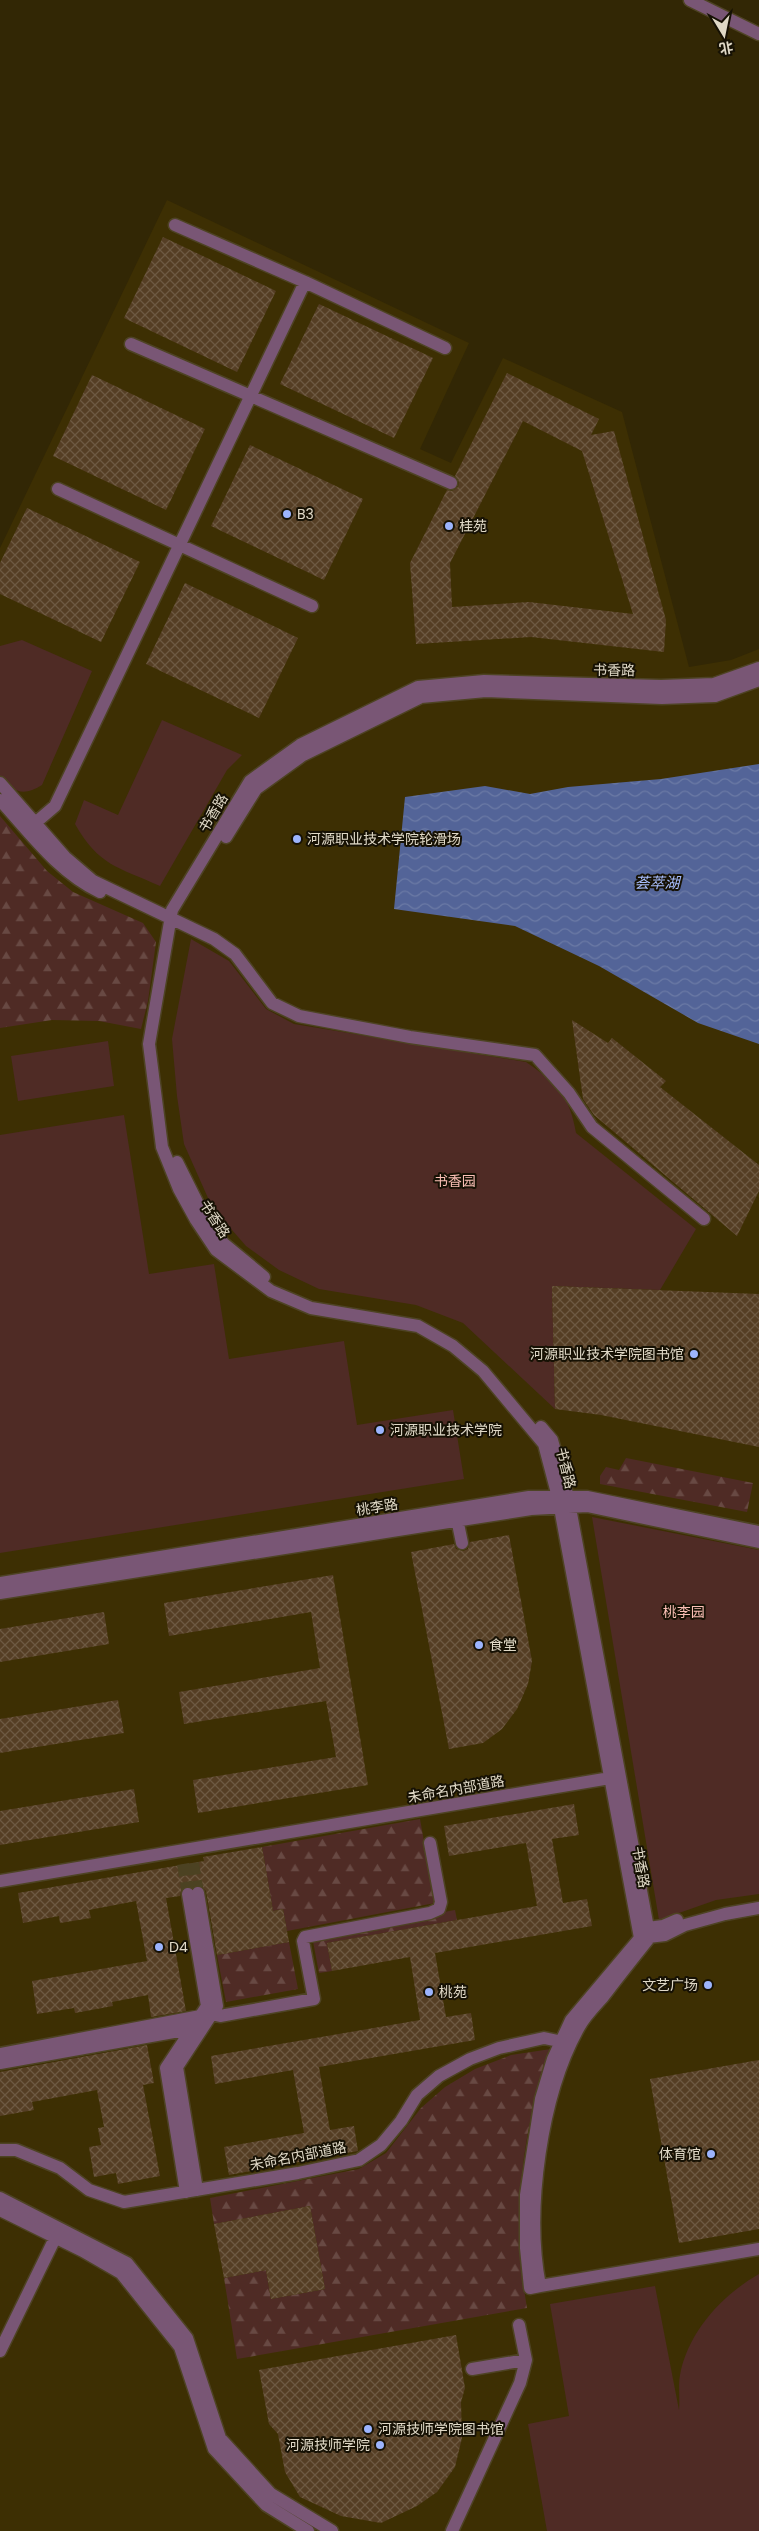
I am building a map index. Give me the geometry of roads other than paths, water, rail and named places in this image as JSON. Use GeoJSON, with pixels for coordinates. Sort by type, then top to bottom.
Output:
{"type":"FeatureCollection","features":[{"type":"Feature","properties":{"kind":"street"},"geometry":{"type":"LineString","coordinates":[[690,0],[759,34]]}},
{"type":"Feature","properties":{"kind":"street"},"geometry":{"type":"LineString","coordinates":[[175,225],[305,282],[445,348]]}},
{"type":"Feature","properties":{"kind":"street"},"geometry":{"type":"LineString","coordinates":[[32,827],[55,806],[305,282]]}},
{"type":"Feature","properties":{"kind":"street"},"geometry":{"type":"LineString","coordinates":[[131,344],[451,483]]}},
{"type":"Feature","properties":{"kind":"street"},"geometry":{"type":"LineString","coordinates":[[58,489],[312,606]]}},
{"type":"Feature","properties":{"kind":"street","name":"书香路"},"geometry":{"type":"LineString","coordinates":[[176,924],[172,910],[250,781],[300,745],[418,686],[484,681],[661,686],[714,684],[759,668]]}},
{"type":"Feature","properties":{"kind":"street","name":"书香路"},"geometry":{"type":"LineString","coordinates":[[644,1933],[552,1440],[491,1368],[457,1340],[422,1320],[315,1302],[275,1286],[223,1243],[204,1216],[169,1145],[156,1044],[180,910],[256,789],[303,755],[421,697],[486,691],[662,698],[715,696],[759,680]]}},
{"type":"Feature","properties":{"kind":"street"},"geometry":{"type":"LineString","coordinates":[[0,783],[56,861],[84,885],[214,939],[235,954],[272,1003],[299,1016],[410,1037],[535,1054],[569,1093],[592,1127],[704,1219]]}},
{"type":"Feature","properties":{"kind":"street"},"geometry":{"type":"LineString","coordinates":[[0,800],[32,827]]}},
{"type":"Feature","properties":{"kind":"street","name":"桃李路"},"geometry":{"type":"LineString","coordinates":[[0,1583],[456,1515],[531,1509],[587,1497],[759,1532]]}},
{"type":"Feature","properties":{"kind":"street","name":"桃李路"},"geometry":{"type":"LineString","coordinates":[[564,1502],[759,1542]]}},
{"type":"Feature","properties":{"kind":"street"},"geometry":{"type":"LineString","coordinates":[[456,1515],[462,1543]]}},
{"type":"Feature","properties":{"kind":"street","name":"桃李路"},"geometry":{"type":"LineString","coordinates":[[0,1593],[456,1515]]}},
{"type":"Feature","properties":{"kind":"street","name":"未命名内部道路"},"geometry":{"type":"LineString","coordinates":[[0,1881],[185,1847],[615,1774]]}},
{"type":"Feature","properties":{"kind":"street"},"geometry":{"type":"LineString","coordinates":[[0,2063],[314,1999],[304,1941],[308,1935],[430,1914],[439,1909],[442,1902],[430,1843]]}},
{"type":"Feature","properties":{"kind":"street"},"geometry":{"type":"LineString","coordinates":[[185,1847],[188,1863]]}},
{"type":"Feature","properties":{"kind":"street","name":"未命名内部道路"},"geometry":{"type":"LineString","coordinates":[[0,1875],[185,1847]]}},
{"type":"Feature","properties":{"kind":"street"},"geometry":{"type":"LineString","coordinates":[[191,2191],[166,2068],[217,2006],[193,1893]]}},
{"type":"Feature","properties":{"kind":"street"},"geometry":{"type":"LineString","coordinates":[[759,1901],[723,1906],[684,1917],[644,1933],[570,2020],[566,2043],[541,2099],[526,2195],[527,2272],[530,2288],[759,2249]]}},
{"type":"Feature","properties":{"kind":"street"},"geometry":{"type":"LineString","coordinates":[[644,1933],[665,1935],[685,1925],[725,1914],[759,1908]]}},
{"type":"Feature","properties":{"kind":"street"},"geometry":{"type":"LineString","coordinates":[[0,2054],[205,2020]]}},
{"type":"Feature","properties":{"kind":"street","name":"未命名内部道路"},"geometry":{"type":"LineString","coordinates":[[0,2150],[16,2150],[60,2168],[89,2190],[124,2202],[298,2173],[359,2160],[381,2145],[401,2122],[417,2095],[439,2076],[470,2059],[499,2048],[544,2038],[566,2043]]}},
{"type":"Feature","properties":{"kind":"street"},"geometry":{"type":"LineString","coordinates":[[0,2198],[121,2274],[180,2347],[214,2449],[266,2505],[308,2531]]}},
{"type":"Feature","properties":{"kind":"street"},"geometry":{"type":"LineString","coordinates":[[0,2210],[127,2263],[187,2338],[220,2438],[271,2494],[332,2531]]}},
{"type":"Feature","properties":{"kind":"street"},"geometry":{"type":"LineString","coordinates":[[0,2351],[58,2233]]}},
{"type":"Feature","properties":{"kind":"street"},"geometry":{"type":"LineString","coordinates":[[452,2531],[520,2383],[526,2360],[519,2325]]}},
{"type":"Feature","properties":{"kind":"street"},"geometry":{"type":"LineString","coordinates":[[472,2369],[526,2360]]}},
{"type":"Feature","properties":{"kind":"water","name":"荟萃湖"},"geometry":{"type":"Polygon","coordinates":[[[759,764],[759,1044],[698,1023],[599,966],[515,926],[394,909],[405,797],[485,786],[530,794],[568,787],[661,779],[759,764]]]}},
{"type":"Feature","properties":{"kind":"tunnel"},"geometry":{"type":"LineString","coordinates":[[193,1863],[198,1893]]}},
{"type":"Feature","properties":{"kind":"tunnel"},"geometry":{"type":"LineString","coordinates":[[183,1864],[188,1894]]}},
{"type":"Feature","properties":{"kind":"place","name":"B3"},"geometry":{"type":"Point","coordinates":[287,514]}},
{"type":"Feature","properties":{"kind":"place","name":"桂苑"},"geometry":{"type":"Point","coordinates":[449,526]}},
{"type":"Feature","properties":{"kind":"place","name":"河源职业技术学院轮滑场"},"geometry":{"type":"Point","coordinates":[297,839]}},
{"type":"Feature","properties":{"kind":"place","name":"河源职业技术学院图书馆"},"geometry":{"type":"Point","coordinates":[694,1354]}},
{"type":"Feature","properties":{"kind":"place","name":"河源职业技术学院"},"geometry":{"type":"Point","coordinates":[380,1430]}},
{"type":"Feature","properties":{"kind":"place","name":"食堂"},"geometry":{"type":"Point","coordinates":[479,1645]}},
{"type":"Feature","properties":{"kind":"place","name":"D4"},"geometry":{"type":"Point","coordinates":[159,1947]}},
{"type":"Feature","properties":{"kind":"place","name":"文艺广场"},"geometry":{"type":"Point","coordinates":[708,1985]}},
{"type":"Feature","properties":{"kind":"place","name":"桃苑"},"geometry":{"type":"Point","coordinates":[429,1992]}},
{"type":"Feature","properties":{"kind":"place","name":"体育馆"},"geometry":{"type":"Point","coordinates":[711,2154]}},
{"type":"Feature","properties":{"kind":"place","name":"河源技师学院图书馆"},"geometry":{"type":"Point","coordinates":[368,2429]}},
{"type":"Feature","properties":{"kind":"place","name":"河源技师学院"},"geometry":{"type":"Point","coordinates":[380,2445]}},
{"type":"Feature","properties":{"kind":"park label","name":"书香园"},"geometry":{"type":"Point","coordinates":[455,1181]}},
{"type":"Feature","properties":{"kind":"park label","name":"桃李园"},"geometry":{"type":"Point","coordinates":[684,1612]}}]}
